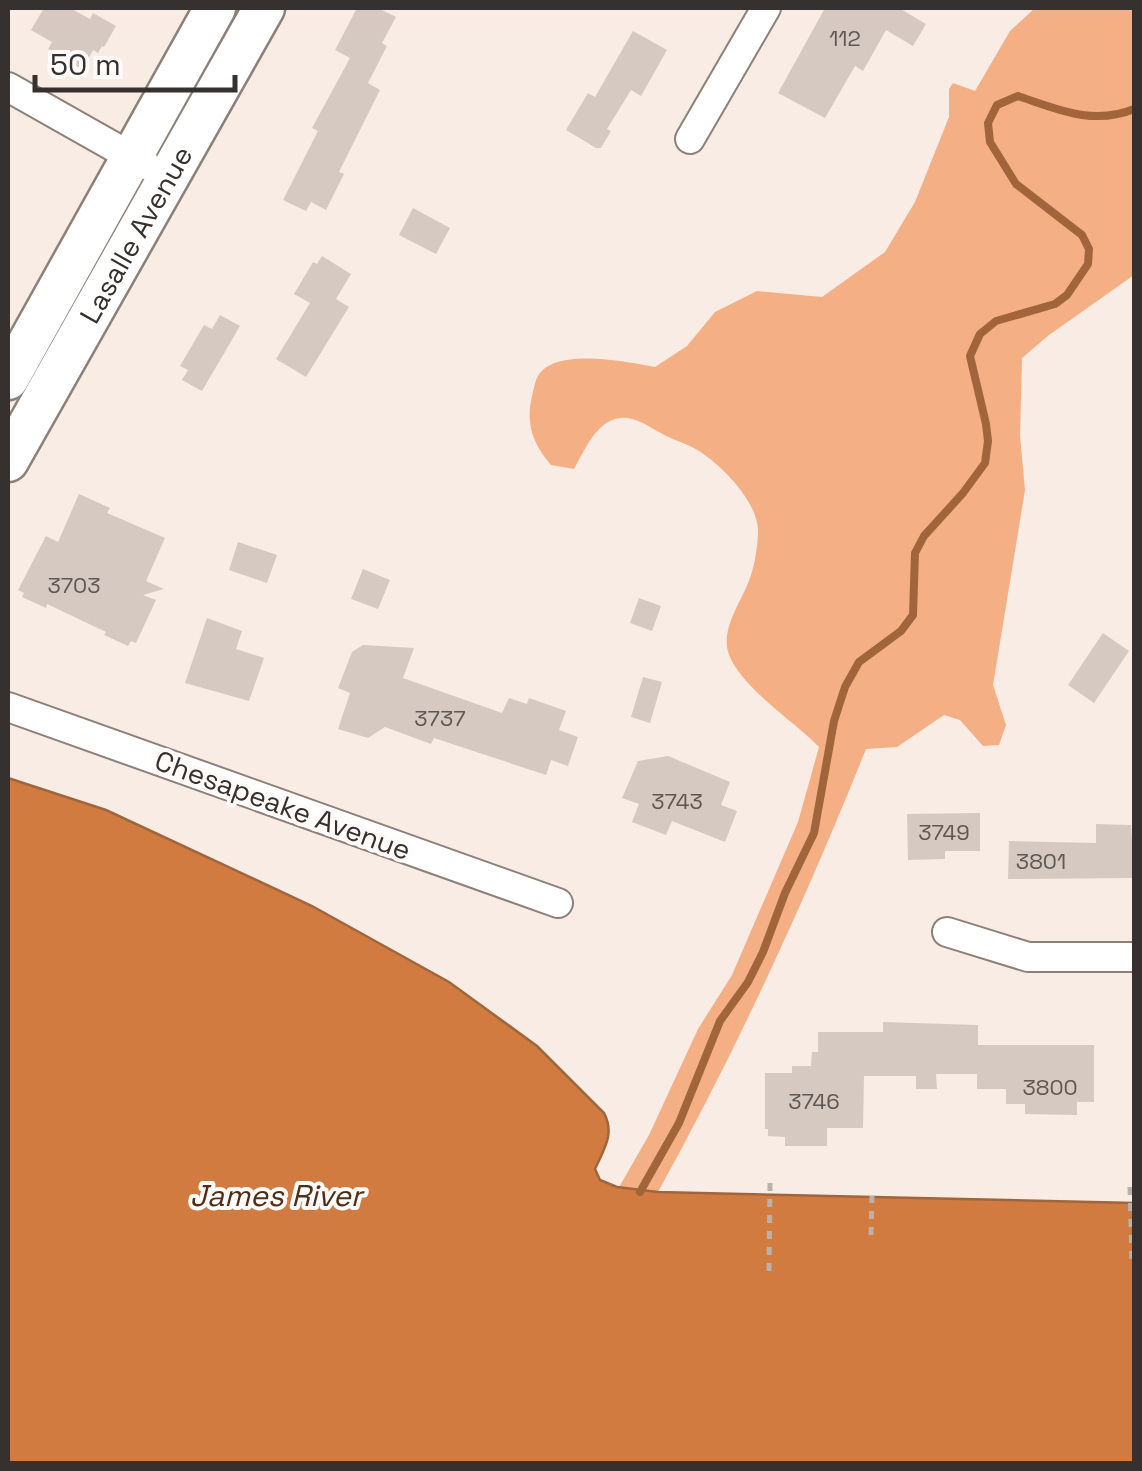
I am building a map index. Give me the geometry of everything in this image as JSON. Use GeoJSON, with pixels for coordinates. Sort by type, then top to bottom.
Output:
{"type":"FeatureCollection","features":[{"type":"Feature","properties":{"kind":"main road","name":"Lasalle Avenue"},"geometry":{"type":"LineString","coordinates":[[8,379],[215,8]]}},
{"type":"Feature","properties":{"kind":"main road","name":"Lasalle Avenue"},"geometry":{"type":"LineString","coordinates":[[8,462],[264,8]]}},
{"type":"Feature","properties":{"kind":"street"},"geometry":{"type":"LineString","coordinates":[[690,139],[766,8]]}},
{"type":"Feature","properties":{"kind":"street"},"geometry":{"type":"LineString","coordinates":[[8,87],[169,178]]}},
{"type":"Feature","properties":{"kind":"street","name":"Chesapeake Avenue"},"geometry":{"type":"LineString","coordinates":[[8,707],[558,903]]}},
{"type":"Feature","properties":{"kind":"street"},"geometry":{"type":"LineString","coordinates":[[946,932],[1028,957],[1134,957]]}},
{"type":"Feature","properties":{"kind":"path"},"geometry":{"type":"LineString","coordinates":[[769,1271],[770,1183]]}},
{"type":"Feature","properties":{"kind":"path"},"geometry":{"type":"LineString","coordinates":[[1130,1187],[1132,1262]]}},
{"type":"Feature","properties":{"kind":"path"},"geometry":{"type":"LineString","coordinates":[[871,1235],[872,1196]]}},
{"type":"Feature","properties":{"kind":"shaded area"},"geometry":{"type":"Polygon","coordinates":[[[1035,8],[1134,8],[1134,275],[1022,358],[1020,436],[1025,490],[993,685],[1006,725],[999,745],[983,746],[960,720],[944,715],[897,747],[866,749],[769,974],[658,1192],[618,1189],[649,1135],[698,1029],[732,975],[798,822],[819,747],[753,688],[732,661],[727,647],[731,619],[748,584],[758,535],[756,518],[735,483],[694,448],[630,418],[610,421],[598,430],[574,469],[551,465],[531,428],[536,380],[545,368],[574,359],[655,367],[687,346],[715,312],[757,291],[822,297],[885,252],[915,202],[949,117],[949,89],[953,83],[975,91],[1010,31],[1035,8]]]}},
{"type":"Feature","properties":{"kind":"water","name":"James River"},"geometry":{"type":"Polygon","coordinates":[[[8,778],[106,810],[312,906],[449,982],[537,1046],[604,1113],[608,1135],[595,1169],[600,1180],[617,1187],[658,1192],[1134,1203],[1134,1463],[8,1463],[8,778]]]}},
{"type":"Feature","properties":{"kind":"building"},"geometry":{"type":"Polygon","coordinates":[[[44,8],[70,8],[90,19],[93,13],[116,26],[104,47],[98,53],[93,50],[82,69],[48,49],[52,42],[31,30],[44,8]]]}},
{"type":"Feature","properties":{"kind":"building"},"geometry":{"type":"Polygon","coordinates":[[[357,8],[378,8],[396,17],[382,43],[387,46],[368,83],[380,90],[339,172],[344,174],[326,210],[311,202],[306,211],[283,200],[318,131],[312,128],[350,58],[335,50],[357,8]]]}},
{"type":"Feature","properties":{"kind":"building"},"geometry":{"type":"Polygon","coordinates":[[[825,8],[899,8],[926,24],[913,46],[886,30],[863,71],[855,66],[825,118],[778,93],[825,8]]]}},
{"type":"Feature","properties":{"kind":"building"},"geometry":{"type":"Polygon","coordinates":[[[633,31],[667,50],[641,96],[631,90],[607,129],[611,131],[601,148],[596,148],[566,130],[588,93],[595,97],[633,31]]]}},
{"type":"Feature","properties":{"kind":"building"},"geometry":{"type":"Polygon","coordinates":[[[413,208],[450,228],[436,254],[399,235],[413,208]]]}},
{"type":"Feature","properties":{"kind":"building"},"geometry":{"type":"Polygon","coordinates":[[[322,256],[351,274],[336,299],[349,307],[306,377],[276,359],[310,303],[294,294],[313,262],[317,264],[322,256]]]}},
{"type":"Feature","properties":{"kind":"building"},"geometry":{"type":"Polygon","coordinates":[[[220,315],[240,326],[202,391],[182,380],[188,370],[180,366],[204,325],[212,329],[220,315]]]}},
{"type":"Feature","properties":{"kind":"building"},"geometry":{"type":"Polygon","coordinates":[[[79,494],[110,508],[107,513],[165,538],[146,581],[164,589],[143,595],[156,600],[136,643],[131,641],[128,646],[47,604],[46,608],[22,597],[24,593],[18,590],[46,536],[58,542],[79,494]]]}},
{"type":"Feature","properties":{"kind":"building"},"geometry":{"type":"Polygon","coordinates":[[[238,542],[277,555],[267,583],[229,570],[238,542]]]}},
{"type":"Feature","properties":{"kind":"building"},"geometry":{"type":"Polygon","coordinates":[[[363,569],[390,580],[378,609],[351,599],[363,569]]]}},
{"type":"Feature","properties":{"kind":"building"},"geometry":{"type":"Polygon","coordinates":[[[639,598],[661,606],[652,631],[630,623],[639,598]]]}},
{"type":"Feature","properties":{"kind":"building"},"geometry":{"type":"Polygon","coordinates":[[[207,618],[242,631],[236,649],[264,658],[249,701],[185,683],[207,618]]]}},
{"type":"Feature","properties":{"kind":"building"},"geometry":{"type":"Polygon","coordinates":[[[1103,633],[1129,651],[1094,703],[1068,685],[1103,633]]]}},
{"type":"Feature","properties":{"kind":"building"},"geometry":{"type":"Polygon","coordinates":[[[363,645],[414,648],[403,678],[502,713],[509,698],[527,704],[529,698],[566,711],[559,730],[578,737],[568,766],[551,760],[546,775],[434,738],[431,744],[385,727],[368,738],[338,729],[350,693],[338,688],[352,652],[363,645]]]}},
{"type":"Feature","properties":{"kind":"building"},"geometry":{"type":"Polygon","coordinates":[[[643,677],[662,682],[650,723],[631,717],[643,677]]]}},
{"type":"Feature","properties":{"kind":"building"},"geometry":{"type":"Polygon","coordinates":[[[668,756],[730,782],[721,805],[737,811],[725,842],[672,821],[666,835],[632,822],[639,804],[622,798],[638,761],[668,756]]]}},
{"type":"Feature","properties":{"kind":"building"},"geometry":{"type":"Polygon","coordinates":[[[980,813],[980,851],[945,851],[945,859],[908,860],[907,814],[980,813]]]}},
{"type":"Feature","properties":{"kind":"building"},"geometry":{"type":"Polygon","coordinates":[[[1096,824],[1131,825],[1134,878],[1008,879],[1009,841],[1096,843],[1096,824]]]}},
{"type":"Feature","properties":{"kind":"building"},"geometry":{"type":"Polygon","coordinates":[[[883,1022],[978,1025],[978,1045],[1094,1045],[1094,1102],[1077,1102],[1077,1115],[1025,1114],[1025,1104],[1006,1104],[1006,1089],[977,1089],[977,1074],[936,1074],[937,1089],[916,1089],[916,1076],[864,1076],[863,1128],[827,1128],[827,1146],[785,1146],[785,1137],[768,1136],[765,1073],[792,1073],[792,1066],[811,1066],[812,1052],[818,1052],[818,1032],[883,1032],[883,1022]]]}},
{"type":"Feature","properties":{"kind":"waterway"},"geometry":{"type":"LineString","coordinates":[[640,1192],[679,1123],[720,1021],[748,982],[763,952],[785,893],[814,833],[834,721],[845,687],[859,662],[901,631],[913,615],[915,553],[924,536],[985,463],[986,424],[970,356],[980,334],[996,321],[1055,304],[1067,295],[1088,264],[1089,249],[1082,235],[1016,184],[990,142],[988,123],[997,105],[1018,96],[1090,116],[1134,109]]}}]}
